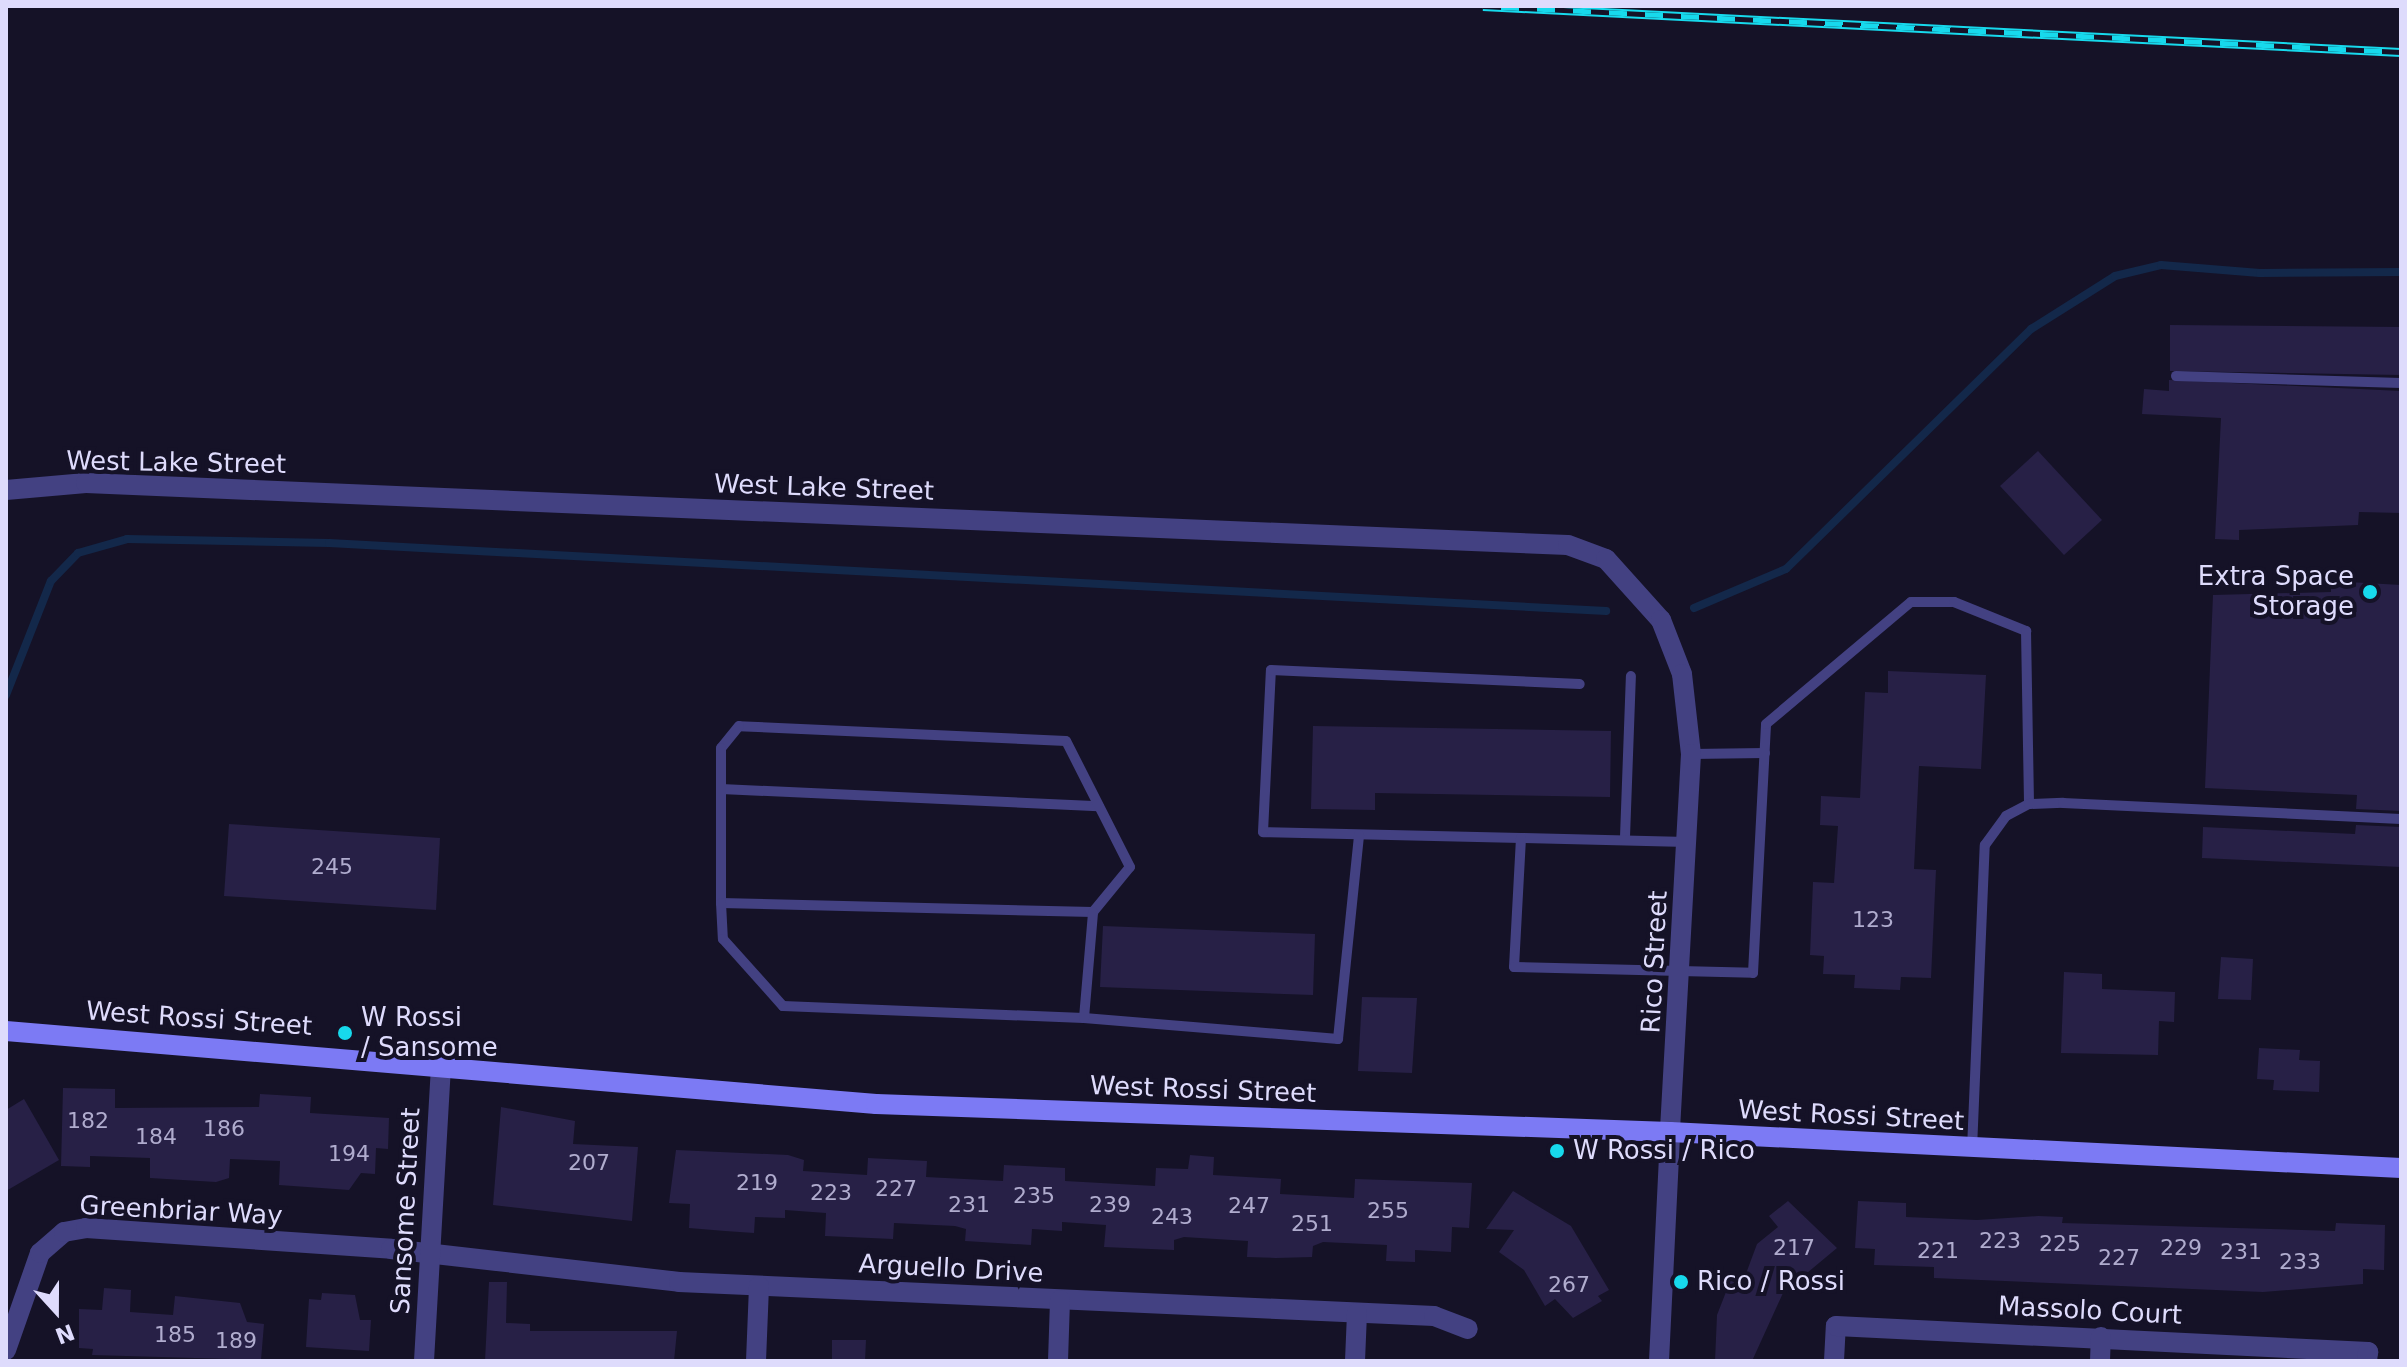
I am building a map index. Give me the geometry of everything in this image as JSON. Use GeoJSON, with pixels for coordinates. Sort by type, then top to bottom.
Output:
{"type":"FeatureCollection","features":[{"type":"Feature","properties":{"kind":"main road","name":"West Rossi Street"},"geometry":{"type":"LineString","coordinates":[[6,1031],[441,1063],[876,1104],[1670,1132],[2401,1168]]}},
{"type":"Feature","properties":{"kind":"street","name":"West Lake Street"},"geometry":{"type":"LineString","coordinates":[[6,490],[86,483],[1568,545],[1606,559],[1630,580]]}},
{"type":"Feature","properties":{"kind":"street","name":"Rico Street"},"geometry":{"type":"LineString","coordinates":[[1630,580],[1661,620],[1682,674],[1691,754],[1682,971],[1670,1132],[1659,1361]]}},
{"type":"Feature","properties":{"kind":"street","name":"Sansome Street"},"geometry":{"type":"LineString","coordinates":[[424,1361],[441,1063]]}},
{"type":"Feature","properties":{"kind":"street","name":"Greenbriar Way"},"geometry":{"type":"LineString","coordinates":[[6,1350],[40,1253],[74,1229],[430,1256]]}},
{"type":"Feature","properties":{"kind":"street","name":"Arguello Drive"},"geometry":{"type":"LineString","coordinates":[[430,1256],[759,1286],[1434,1316],[1468,1329]]}},
{"type":"Feature","properties":{"kind":"street"},"geometry":{"type":"LineString","coordinates":[[756,1361],[759,1286]]}},
{"type":"Feature","properties":{"kind":"street"},"geometry":{"type":"LineString","coordinates":[[1058,1361],[1060,1300]]}},
{"type":"Feature","properties":{"kind":"street"},"geometry":{"type":"LineString","coordinates":[[1355,1361],[1357,1313]]}},
{"type":"Feature","properties":{"kind":"street","name":"Massolo Court"},"geometry":{"type":"LineString","coordinates":[[1834,1361],[1836,1326],[2368,1352],[2367,1361]]}},
{"type":"Feature","properties":{"kind":"street"},"geometry":{"type":"LineString","coordinates":[[2100,1361],[2101,1337]]}},
{"type":"Feature","properties":{"kind":"lane"},"geometry":{"type":"LineString","coordinates":[[2176,376],[2401,383]]}},
{"type":"Feature","properties":{"kind":"lane"},"geometry":{"type":"LineString","coordinates":[[1521,838],[1514,967],[1753,973],[1766,724],[1888,616],[1911,602],[1954,602],[2000,615],[2026,631],[2030,641],[2029,804]]}},
{"type":"Feature","properties":{"kind":"lane"},"geometry":{"type":"LineString","coordinates":[[1580,684],[1271,670],[1263,832],[1521,838],[1625,837],[1687,842]]}},
{"type":"Feature","properties":{"kind":"lane"},"geometry":{"type":"LineString","coordinates":[[1625,837],[1631,676]]}},
{"type":"Feature","properties":{"kind":"lane"},"geometry":{"type":"LineString","coordinates":[[1084,1018],[1093,912],[1130,867],[1066,741],[739,726],[721,748],[723,939],[783,1006],[1084,1018],[1338,1039],[1359,835]]}},
{"type":"Feature","properties":{"kind":"lane"},"geometry":{"type":"LineString","coordinates":[[1691,754],[1765,753]]}},
{"type":"Feature","properties":{"kind":"lane"},"geometry":{"type":"LineString","coordinates":[[721,789],[1099,806]]}},
{"type":"Feature","properties":{"kind":"lane"},"geometry":{"type":"LineString","coordinates":[[1972,1149],[1985,845],[2006,816],[2029,804],[2401,819]]}},
{"type":"Feature","properties":{"kind":"lane"},"geometry":{"type":"LineString","coordinates":[[721,903],[1093,912]]}},
{"type":"Feature","properties":{"kind":"building"},"geometry":{"type":"Polygon","coordinates":[[[2170,325],[2401,327],[2401,375],[2170,371],[2170,325]]]}},
{"type":"Feature","properties":{"kind":"building"},"geometry":{"type":"Polygon","coordinates":[[[2169,380],[2401,391],[2401,513],[2359,512],[2358,525],[2239,530],[2239,540],[2215,539],[2221,418],[2142,414],[2144,389],[2169,391],[2169,380]]]}},
{"type":"Feature","properties":{"kind":"building"},"geometry":{"type":"Polygon","coordinates":[[[2038,451],[2102,520],[2064,555],[2000,486],[2038,451]]]}},
{"type":"Feature","properties":{"kind":"building"},"geometry":{"type":"Polygon","coordinates":[[[2331,581],[2401,585],[2401,811],[2356,809],[2357,795],[2205,788],[2213,595],[2331,592],[2331,581]]]}},
{"type":"Feature","properties":{"kind":"building"},"geometry":{"type":"Polygon","coordinates":[[[1888,671],[1986,675],[1981,769],[1919,766],[1914,869],[1936,870],[1931,978],[1901,977],[1900,990],[1854,988],[1855,975],[1823,974],[1824,956],[1810,955],[1813,882],[1834,883],[1838,826],[1820,825],[1821,796],[1860,798],[1865,692],[1888,693],[1888,671]]]}},
{"type":"Feature","properties":{"kind":"building"},"geometry":{"type":"Polygon","coordinates":[[[1313,726],[1611,731],[1610,797],[1375,793],[1375,810],[1311,809],[1313,726]]]}},
{"type":"Feature","properties":{"kind":"building"},"geometry":{"type":"Polygon","coordinates":[[[229,824],[440,838],[436,910],[224,896],[229,824]]]}},
{"type":"Feature","properties":{"kind":"building"},"geometry":{"type":"Polygon","coordinates":[[[2356,825],[2401,827],[2401,867],[2202,858],[2203,827],[2355,834],[2356,825]]]}},
{"type":"Feature","properties":{"kind":"building"},"geometry":{"type":"Polygon","coordinates":[[[1103,926],[1315,934],[1313,995],[1100,987],[1103,926]]]}},
{"type":"Feature","properties":{"kind":"building"},"geometry":{"type":"Polygon","coordinates":[[[2221,957],[2253,959],[2251,1000],[2218,999],[2221,957]]]}},
{"type":"Feature","properties":{"kind":"building"},"geometry":{"type":"Polygon","coordinates":[[[2064,972],[2102,974],[2102,989],[2175,992],[2174,1022],[2159,1021],[2158,1055],[2061,1053],[2064,972]]]}},
{"type":"Feature","properties":{"kind":"building"},"geometry":{"type":"Polygon","coordinates":[[[1362,997],[1417,998],[1412,1073],[1358,1071],[1362,997]]]}},
{"type":"Feature","properties":{"kind":"building"},"geometry":{"type":"Polygon","coordinates":[[[2259,1048],[2300,1050],[2299,1060],[2320,1061],[2319,1092],[2273,1090],[2274,1080],[2257,1079],[2259,1048]]]}},
{"type":"Feature","properties":{"kind":"building"},"geometry":{"type":"Polygon","coordinates":[[[63,1088],[115,1089],[115,1108],[259,1107],[260,1094],[311,1097],[310,1113],[389,1118],[388,1149],[376,1148],[375,1174],[361,1173],[349,1190],[279,1185],[280,1161],[230,1159],[229,1178],[216,1182],[150,1178],[150,1158],[90,1156],[90,1167],[61,1166],[63,1088]]]}},
{"type":"Feature","properties":{"kind":"building"},"geometry":{"type":"Polygon","coordinates":[[[24,1099],[59,1160],[6,1191],[6,1110],[24,1099]]]}},
{"type":"Feature","properties":{"kind":"building"},"geometry":{"type":"Polygon","coordinates":[[[501,1107],[575,1121],[573,1144],[638,1147],[632,1221],[493,1205],[501,1107]]]}},
{"type":"Feature","properties":{"kind":"building"},"geometry":{"type":"Polygon","coordinates":[[[676,1150],[788,1155],[804,1160],[803,1171],[867,1175],[868,1158],[927,1161],[926,1177],[1003,1181],[1004,1165],[1065,1168],[1065,1181],[1155,1186],[1156,1168],[1188,1169],[1190,1155],[1214,1157],[1213,1175],[1281,1179],[1280,1194],[1354,1198],[1355,1179],[1472,1183],[1469,1228],[1452,1227],[1451,1252],[1415,1250],[1415,1262],[1386,1261],[1387,1245],[1323,1242],[1313,1246],[1312,1257],[1276,1258],[1247,1257],[1248,1241],[1184,1237],[1174,1240],[1174,1250],[1104,1247],[1106,1225],[1062,1222],[1062,1231],[1032,1229],[1031,1245],[965,1241],[966,1229],[955,1226],[894,1223],[893,1239],[825,1236],[826,1213],[785,1210],[785,1218],[755,1217],[754,1233],[689,1228],[690,1204],[669,1203],[676,1150]]]}},
{"type":"Feature","properties":{"kind":"building"},"geometry":{"type":"Polygon","coordinates":[[[1513,1191],[1571,1226],[1609,1290],[1598,1296],[1602,1301],[1573,1318],[1555,1299],[1545,1306],[1524,1270],[1499,1252],[1514,1230],[1486,1229],[1513,1191]]]}},
{"type":"Feature","properties":{"kind":"building"},"geometry":{"type":"Polygon","coordinates":[[[1788,1201],[1837,1248],[1783,1293],[1752,1361],[1715,1361],[1717,1315],[1733,1274],[1744,1279],[1757,1244],[1778,1227],[1769,1216],[1788,1201]]]}},
{"type":"Feature","properties":{"kind":"building"},"geometry":{"type":"Polygon","coordinates":[[[1858,1201],[1906,1203],[1906,1217],[1977,1220],[2038,1216],[2063,1217],[2062,1223],[2335,1231],[2336,1223],[2385,1225],[2384,1270],[2363,1269],[2363,1284],[2263,1292],[1934,1278],[1934,1267],[1874,1265],[1875,1249],[1855,1248],[1858,1201]]]}},
{"type":"Feature","properties":{"kind":"building"},"geometry":{"type":"Polygon","coordinates":[[[489,1282],[507,1282],[506,1323],[530,1324],[530,1331],[677,1331],[674,1361],[485,1361],[489,1282]]]}},
{"type":"Feature","properties":{"kind":"building"},"geometry":{"type":"Polygon","coordinates":[[[104,1288],[131,1290],[130,1312],[173,1315],[175,1296],[240,1303],[247,1322],[264,1324],[261,1360],[92,1355],[93,1349],[79,1348],[79,1309],[102,1310],[104,1288]]]}},
{"type":"Feature","properties":{"kind":"building"},"geometry":{"type":"Polygon","coordinates":[[[322,1293],[355,1295],[360,1320],[371,1320],[369,1351],[306,1347],[309,1299],[321,1300],[322,1293]]]}},
{"type":"Feature","properties":{"kind":"building"},"geometry":{"type":"Polygon","coordinates":[[[832,1340],[866,1340],[865,1361],[832,1361],[832,1340]]]}},
{"type":"Feature","properties":{"kind":"waterway"},"geometry":{"type":"LineString","coordinates":[[1694,608],[1786,569],[2031,329],[2115,276],[2161,265],[2260,273],[2401,272]]}},
{"type":"Feature","properties":{"kind":"waterway"},"geometry":{"type":"LineString","coordinates":[[6,695],[51,581],[78,553],[127,539],[329,543],[1606,611]]}},
{"type":"Feature","properties":{"kind":"railway"},"geometry":{"type":"LineString","coordinates":[[1483,6],[2401,52]]}},
{"type":"Feature","properties":{"kind":"place","name":"Extra Space Storage"},"geometry":{"type":"Point","coordinates":[2370,592]}},
{"type":"Feature","properties":{"kind":"place","name":"W Rossi / Sansome"},"geometry":{"type":"Point","coordinates":[345,1033]}},
{"type":"Feature","properties":{"kind":"place","name":"W Rossi / Rico"},"geometry":{"type":"Point","coordinates":[1557,1151]}},
{"type":"Feature","properties":{"kind":"place","name":"Rico / Rossi"},"geometry":{"type":"Point","coordinates":[1681,1282]}}]}
